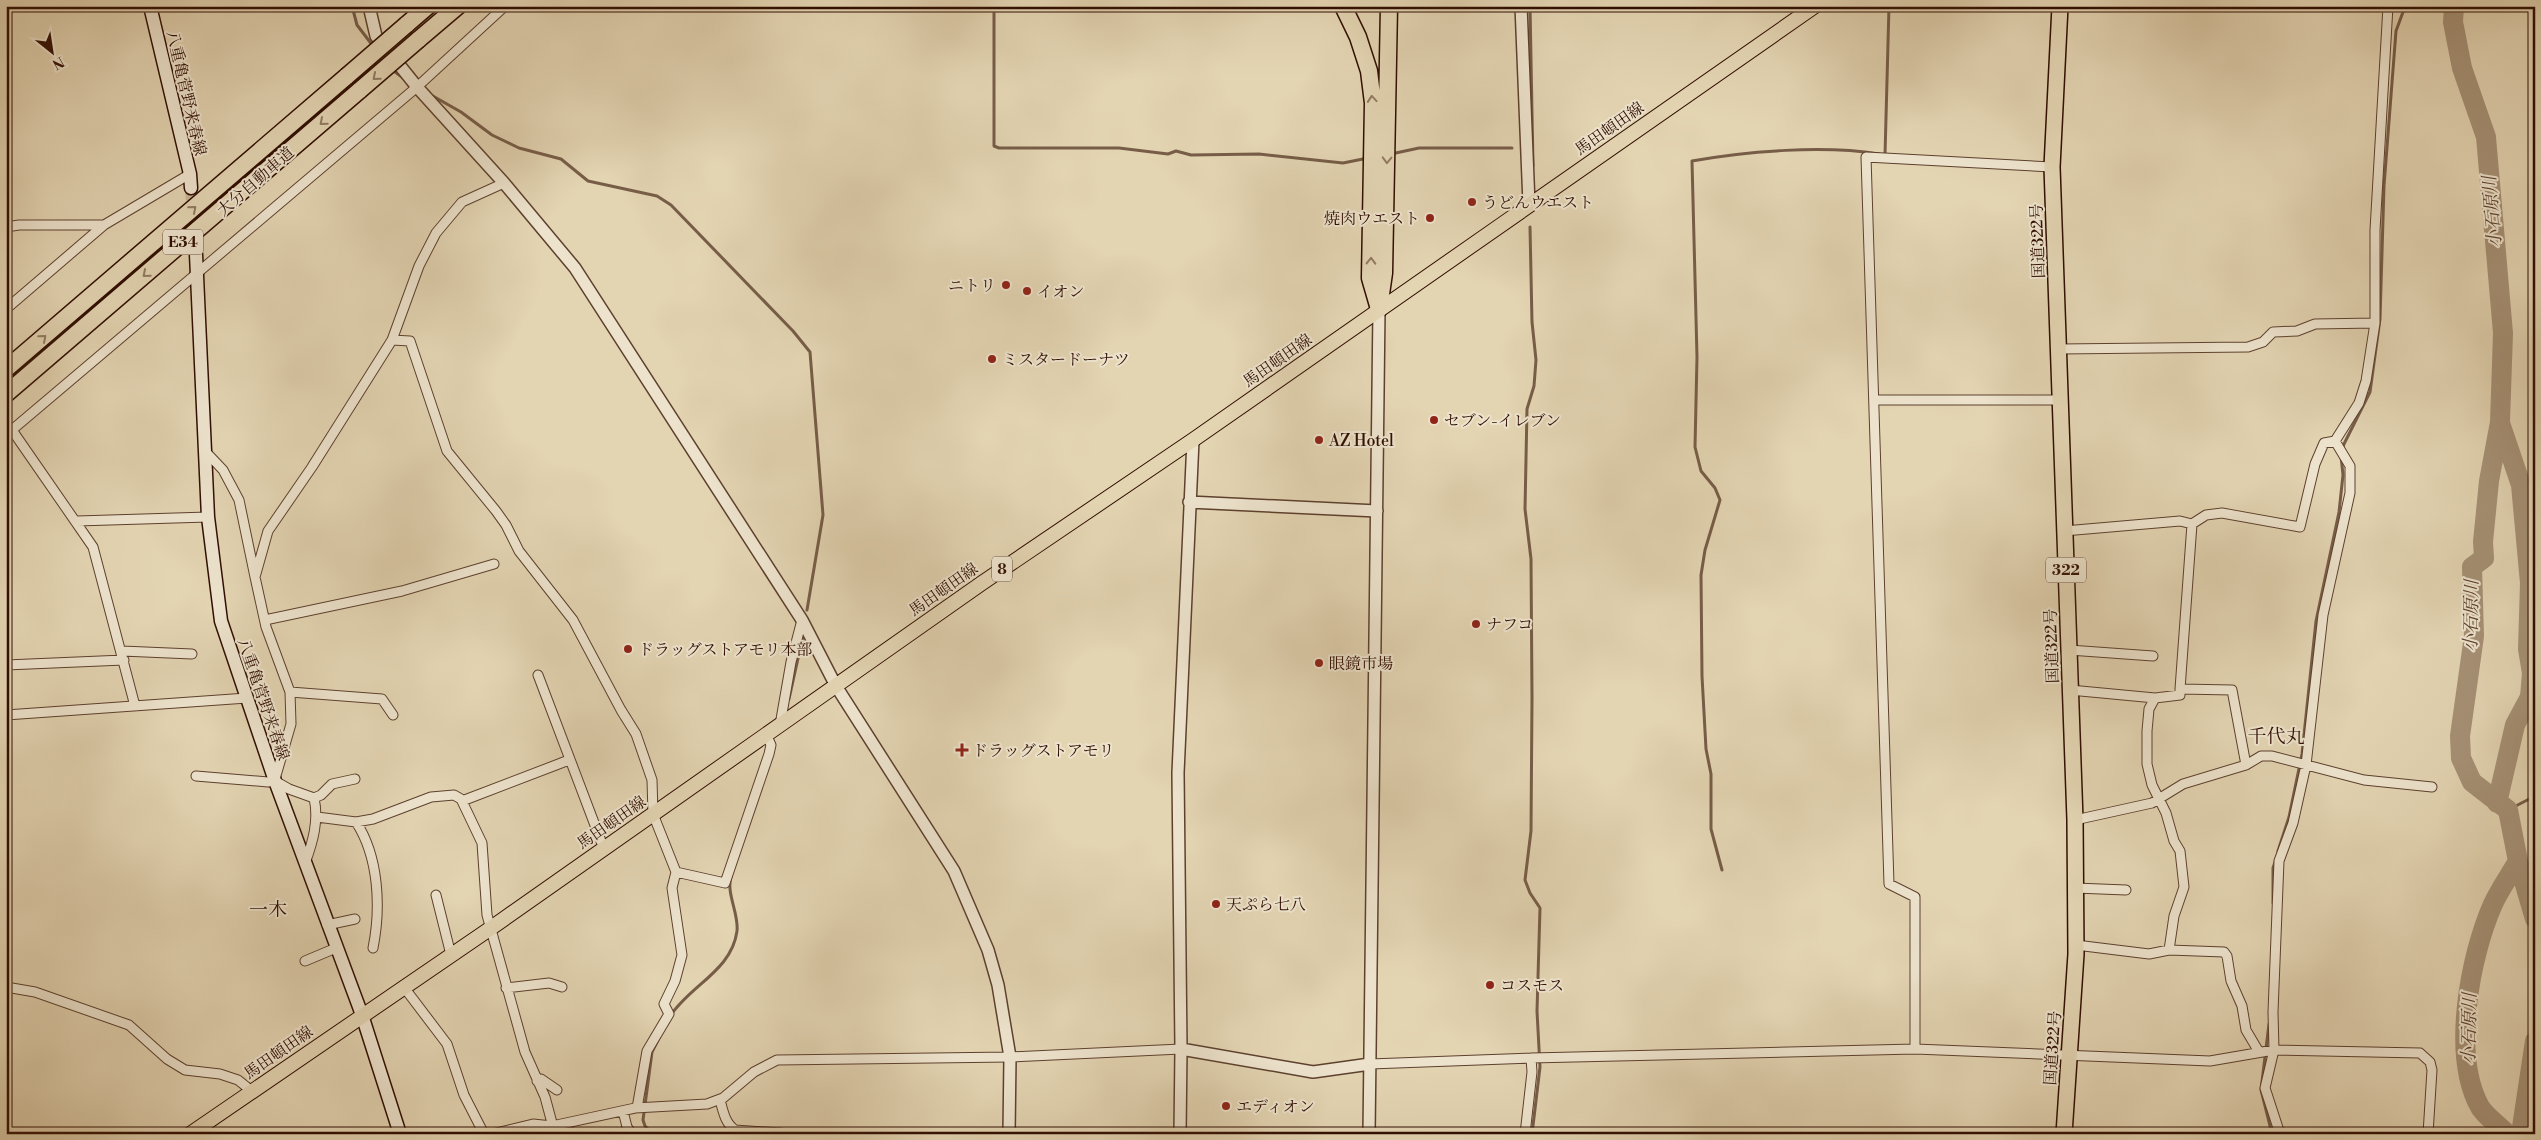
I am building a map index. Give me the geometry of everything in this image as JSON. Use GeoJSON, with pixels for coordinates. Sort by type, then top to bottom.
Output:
{"type":"FeatureCollection","features":[{"type":"Feature","properties":{"kind":"highway","name":"大分自動車道"},"geometry":{"type":"LineString","coordinates":[[6,370],[428,6]]}},
{"type":"Feature","properties":{"kind":"highway","name":"大分自動車道"},"geometry":{"type":"LineString","coordinates":[[6,394],[458,6]]}},
{"type":"Feature","properties":{"kind":"highway"},"geometry":{"type":"LineString","coordinates":[[1343,6],[1358,37],[1369,71],[1373,103],[1370,278],[1379,309]]}},
{"type":"Feature","properties":{"kind":"highway"},"geometry":{"type":"LineString","coordinates":[[1379,309],[1384,272],[1388,6]]}},
{"type":"Feature","properties":{"kind":"highway","name":"国道322号"},"geometry":{"type":"LineString","coordinates":[[2060,6],[2052,167],[2075,820],[2076,945],[2064,1134]]}},
{"type":"Feature","properties":{"kind":"main road","name":"八重亀菅野来春線"},"geometry":{"type":"LineString","coordinates":[[150,6],[190,174],[191,188]]}},
{"type":"Feature","properties":{"kind":"main road","name":"馬田頓田線"},"geometry":{"type":"LineString","coordinates":[[190,1134],[204,1130],[253,1092],[362,1014],[491,928],[982,583],[1192,440],[1816,6]]}},
{"type":"Feature","properties":{"kind":"main road","name":"八重亀菅野来春線"},"geometry":{"type":"LineString","coordinates":[[196,254],[208,516],[221,621],[304,863],[362,1014],[400,1134]]}},
{"type":"Feature","properties":{"kind":"street"},"geometry":{"type":"LineString","coordinates":[[369,6],[376,36],[575,268],[802,620],[836,686],[954,871],[972,907],[998,984],[1010,1057],[1009,1134]]}},
{"type":"Feature","properties":{"kind":"street"},"geometry":{"type":"LineString","coordinates":[[135,706],[93,547],[77,521],[9,432],[418,87],[505,6]]}},
{"type":"Feature","properties":{"kind":"street"},"geometry":{"type":"LineString","coordinates":[[1521,6],[1529,204]]}},
{"type":"Feature","properties":{"kind":"street"},"geometry":{"type":"LineString","coordinates":[[2337,444],[2359,403],[2366,381],[2375,323],[2375,230],[2388,6]]}},
{"type":"Feature","properties":{"kind":"street"},"geometry":{"type":"LineString","coordinates":[[1915,1049],[1915,897],[1889,884],[1866,157],[2052,167]]}},
{"type":"Feature","properties":{"kind":"street"},"geometry":{"type":"LineString","coordinates":[[6,308],[104,225],[190,174]]}},
{"type":"Feature","properties":{"kind":"street"},"geometry":{"type":"LineString","coordinates":[[255,577],[268,531],[312,467],[392,340],[419,266],[436,233],[462,202],[504,183]]}},
{"type":"Feature","properties":{"kind":"street"},"geometry":{"type":"LineString","coordinates":[[6,227],[19,224],[104,225]]}},
{"type":"Feature","properties":{"kind":"street"},"geometry":{"type":"LineString","coordinates":[[1369,1134],[1379,309]]}},
{"type":"Feature","properties":{"kind":"street"},"geometry":{"type":"LineString","coordinates":[[2059,349],[2248,347],[2263,342],[2273,332],[2297,331],[2315,324],[2375,323]]}},
{"type":"Feature","properties":{"kind":"street"},"geometry":{"type":"LineString","coordinates":[[392,340],[410,342],[447,451],[496,511],[519,551],[573,620],[621,710],[636,734],[652,780],[653,814],[676,872],[672,888],[682,954],[675,981],[664,1004],[669,1014],[647,1051],[642,1108]]}},
{"type":"Feature","properties":{"kind":"street"},"geometry":{"type":"LineString","coordinates":[[1874,400],[2060,400]]}},
{"type":"Feature","properties":{"kind":"street"},"geometry":{"type":"LineString","coordinates":[[1180,1134],[1178,773],[1192,440]]}},
{"type":"Feature","properties":{"kind":"street"},"geometry":{"type":"LineString","coordinates":[[2064,531],[2180,521],[2192,524],[2206,515],[2222,513],[2300,527],[2318,457],[2324,443],[2337,444]]}},
{"type":"Feature","properties":{"kind":"street"},"geometry":{"type":"LineString","coordinates":[[2280,1134],[2265,1088],[2266,1051],[2273,1012],[2279,860],[2293,823],[2323,615],[2350,493],[2350,466],[2337,444]]}},
{"type":"Feature","properties":{"kind":"street"},"geometry":{"type":"LineString","coordinates":[[205,450],[222,470],[239,500],[265,620],[290,692],[291,724],[275,781]]}},
{"type":"Feature","properties":{"kind":"street"},"geometry":{"type":"LineString","coordinates":[[1188,502],[1377,511]]}},
{"type":"Feature","properties":{"kind":"street"},"geometry":{"type":"LineString","coordinates":[[77,521],[208,516]]}},
{"type":"Feature","properties":{"kind":"street"},"geometry":{"type":"LineString","coordinates":[[2070,690],[2155,698],[2180,695],[2192,524]]}},
{"type":"Feature","properties":{"kind":"street"},"geometry":{"type":"LineString","coordinates":[[265,620],[402,590],[494,564]]}},
{"type":"Feature","properties":{"kind":"street"},"geometry":{"type":"LineString","coordinates":[[780,725],[802,620]]}},
{"type":"Feature","properties":{"kind":"street"},"geometry":{"type":"LineString","coordinates":[[2069,650],[2154,656]]}},
{"type":"Feature","properties":{"kind":"street"},"geometry":{"type":"LineString","coordinates":[[6,665],[123,655],[192,654]]}},
{"type":"Feature","properties":{"kind":"street"},"geometry":{"type":"LineString","coordinates":[[538,676],[604,849]]}},
{"type":"Feature","properties":{"kind":"street"},"geometry":{"type":"LineString","coordinates":[[2180,689],[2232,690],[2246,765]]}},
{"type":"Feature","properties":{"kind":"street"},"geometry":{"type":"LineString","coordinates":[[290,692],[382,699],[393,715]]}},
{"type":"Feature","properties":{"kind":"street"},"geometry":{"type":"LineString","coordinates":[[6,715],[248,698]]}},
{"type":"Feature","properties":{"kind":"street"},"geometry":{"type":"LineString","coordinates":[[2155,698],[2149,709],[2146,731],[2147,764],[2152,785],[2159,797],[2174,841],[2180,851],[2184,887],[2174,916],[2169,950]]}},
{"type":"Feature","properties":{"kind":"street"},"geometry":{"type":"LineString","coordinates":[[676,872],[726,883],[769,754],[771,745],[766,734]]}},
{"type":"Feature","properties":{"kind":"street"},"geometry":{"type":"LineString","coordinates":[[2075,820],[2152,803],[2183,784],[2246,765],[2261,756],[2272,756],[2364,780],[2432,786]]}},
{"type":"Feature","properties":{"kind":"street"},"geometry":{"type":"LineString","coordinates":[[462,801],[569,760]]}},
{"type":"Feature","properties":{"kind":"street"},"geometry":{"type":"LineString","coordinates":[[196,776],[275,781],[289,789],[314,798],[321,795],[332,784],[355,779]]}},
{"type":"Feature","properties":{"kind":"street"},"geometry":{"type":"LineString","coordinates":[[316,817],[356,822],[373,819],[431,798],[454,795],[462,801],[478,831],[482,843],[485,899],[506,988],[525,1052],[545,1098],[554,1130]]}},
{"type":"Feature","properties":{"kind":"street"},"geometry":{"type":"LineString","coordinates":[[304,863],[310,849],[316,817],[314,798]]}},
{"type":"Feature","properties":{"kind":"street"},"geometry":{"type":"LineString","coordinates":[[356,822],[367,842],[377,898],[378,925],[373,948]]}},
{"type":"Feature","properties":{"kind":"street"},"geometry":{"type":"LineString","coordinates":[[2075,888],[2126,890]]}},
{"type":"Feature","properties":{"kind":"street"},"geometry":{"type":"LineString","coordinates":[[436,895],[451,954]]}},
{"type":"Feature","properties":{"kind":"street"},"geometry":{"type":"LineString","coordinates":[[327,925],[354,919]]}},
{"type":"Feature","properties":{"kind":"street"},"geometry":{"type":"LineString","coordinates":[[2076,945],[2148,954],[2169,950],[2224,952],[2227,956],[2231,981],[2242,1006],[2246,1030],[2266,1051]]}},
{"type":"Feature","properties":{"kind":"street"},"geometry":{"type":"LineString","coordinates":[[305,961],[336,948]]}},
{"type":"Feature","properties":{"kind":"street"},"geometry":{"type":"LineString","coordinates":[[506,988],[540,983],[555,983],[562,987]]}},
{"type":"Feature","properties":{"kind":"street"},"geometry":{"type":"LineString","coordinates":[[403,986],[447,1044],[464,1095],[484,1134]]}},
{"type":"Feature","properties":{"kind":"street"},"geometry":{"type":"LineString","coordinates":[[6,987],[35,992],[129,1025],[167,1059],[185,1070],[220,1074],[238,1080],[253,1092]]}},
{"type":"Feature","properties":{"kind":"street"},"geometry":{"type":"LineString","coordinates":[[492,1134],[533,1124],[554,1130],[642,1108],[707,1104],[720,1100],[754,1072],[777,1060],[1010,1057],[1181,1049],[1313,1072],[1370,1064],[1537,1057],[1915,1049],[2068,1057],[2210,1061],[2266,1051],[2420,1053],[2430,1062],[2432,1070],[2428,1134]]}},
{"type":"Feature","properties":{"kind":"street"},"geometry":{"type":"LineString","coordinates":[[1525,1134],[1532,1072],[1537,1057]]}},
{"type":"Feature","properties":{"kind":"street"},"geometry":{"type":"LineString","coordinates":[[537,1081],[541,1079],[546,1080],[557,1090]]}},
{"type":"Feature","properties":{"kind":"street"},"geometry":{"type":"LineString","coordinates":[[720,1100],[724,1115],[730,1126],[735,1130],[780,1133]]}},
{"type":"Feature","properties":{"kind":"street"},"geometry":{"type":"LineString","coordinates":[[624,1111],[627,1127],[632,1134]]}},
{"type":"Feature","properties":{"kind":"waterway"},"geometry":{"type":"LineString","coordinates":[[352,6],[357,25],[373,46]]}},
{"type":"Feature","properties":{"kind":"waterway"},"geometry":{"type":"LineString","coordinates":[[994,6],[994,146],[999,148],[1119,148],[1168,154],[1176,151],[1191,155],[1259,154],[1343,163],[1368,158]]}},
{"type":"Feature","properties":{"kind":"waterway"},"geometry":{"type":"LineString","coordinates":[[1530,6],[1533,166]]}},
{"type":"Feature","properties":{"kind":"waterway"},"geometry":{"type":"LineString","coordinates":[[1885,155],[1889,6]]}},
{"type":"Feature","properties":{"kind":"waterway"},"geometry":{"type":"LineString","coordinates":[[2342,450],[2370,392],[2380,319],[2384,186],[2396,31],[2403,12],[2412,6]]}},
{"type":"Feature","properties":{"kind":"waterway","name":"小石原川"},"geometry":{"type":"LineString","coordinates":[[2454,6],[2453,22],[2462,68],[2486,137],[2503,333],[2500,422],[2489,481],[2483,542],[2484,558],[2472,567],[2474,636],[2460,736],[2461,758],[2472,782],[2508,810],[2518,861],[2535,919]]}},
{"type":"Feature","properties":{"kind":"waterway"},"geometry":{"type":"LineString","coordinates":[[391,69],[406,80]]}},
{"type":"Feature","properties":{"kind":"waterway"},"geometry":{"type":"LineString","coordinates":[[431,95],[461,112],[492,135],[519,148],[561,159],[588,181],[657,196],[671,205],[793,331],[810,352],[823,515],[807,610]]}},
{"type":"Feature","properties":{"kind":"waterway"},"geometry":{"type":"LineString","coordinates":[[1391,154],[1419,148],[1512,148]]}},
{"type":"Feature","properties":{"kind":"waterway"},"geometry":{"type":"LineString","coordinates":[[1722,870],[1711,829],[1711,774],[1706,749],[1702,676],[1701,575],[1705,550],[1720,500],[1715,488],[1701,471],[1695,447],[1697,357],[1692,161],[1737,154],[1786,150],[1834,150],[1879,154]]}},
{"type":"Feature","properties":{"kind":"waterway"},"geometry":{"type":"LineString","coordinates":[[1530,227],[1532,322],[1536,360],[1534,386],[1527,409],[1525,509],[1531,559],[1532,698],[1531,831],[1525,880],[1530,893],[1540,908],[1537,1011],[1540,1067],[1532,1134]]}},
{"type":"Feature","properties":{"kind":"waterway","name":"小石原川"},"geometry":{"type":"LineString","coordinates":[[2497,803],[2515,725],[2530,697],[2532,673],[2528,649],[2530,583],[2521,485],[2500,423]]}},
{"type":"Feature","properties":{"kind":"waterway"},"geometry":{"type":"LineString","coordinates":[[2278,851],[2289,817],[2302,754],[2316,621],[2339,512],[2343,475],[2341,456]]}},
{"type":"Feature","properties":{"kind":"waterway"},"geometry":{"type":"LineString","coordinates":[[789,699],[803,636]]}},
{"type":"Feature","properties":{"kind":"waterway"},"geometry":{"type":"LineString","coordinates":[[2508,810],[2535,796]]}},
{"type":"Feature","properties":{"kind":"waterway"},"geometry":{"type":"LineString","coordinates":[[2273,903],[2273,868],[2276,859]]}},
{"type":"Feature","properties":{"kind":"waterway","name":"小石原川"},"geometry":{"type":"LineString","coordinates":[[2507,1134],[2480,1107],[2471,1085],[2465,1034],[2471,977],[2477,950],[2493,904],[2518,861]]}},
{"type":"Feature","properties":{"kind":"waterway"},"geometry":{"type":"LineString","coordinates":[[671,1015],[679,1004],[719,967],[734,945],[737,924],[730,890],[731,877]]}},
{"type":"Feature","properties":{"kind":"waterway"},"geometry":{"type":"LineString","coordinates":[[2269,1024],[2261,1090],[2272,1134]]}},
{"type":"Feature","properties":{"kind":"waterway"},"geometry":{"type":"LineString","coordinates":[[653,1134],[645,1126],[643,1120],[652,1052],[659,1038]]}},
{"type":"Feature","properties":{"kind":"waterway","name":"小石原川"},"geometry":{"type":"LineString","coordinates":[[2521,1134],[2535,1041]]}},
{"type":"Feature","properties":{"kind":"waterway"},"geometry":{"type":"LineString","coordinates":[[572,1134],[573,1128]]}},
{"type":"Feature","properties":{"kind":"tunnel"},"geometry":{"type":"LineString","coordinates":[[191,188],[196,254]]}},
{"type":"Feature","properties":{"kind":"place","name":"うどんウエスト"},"geometry":{"type":"Point","coordinates":[1472,202]}},
{"type":"Feature","properties":{"kind":"place","name":"焼肉ウエスト"},"geometry":{"type":"Point","coordinates":[1430,218]}},
{"type":"Feature","properties":{"kind":"place","name":"ニトリ"},"geometry":{"type":"Point","coordinates":[1006,285]}},
{"type":"Feature","properties":{"kind":"place","name":"イオン"},"geometry":{"type":"Point","coordinates":[1027,291]}},
{"type":"Feature","properties":{"kind":"place","name":"ミスタードーナツ"},"geometry":{"type":"Point","coordinates":[992,359]}},
{"type":"Feature","properties":{"kind":"place","name":"セブン-イレブン"},"geometry":{"type":"Point","coordinates":[1434,420]}},
{"type":"Feature","properties":{"kind":"place","name":"AZ Hotel"},"geometry":{"type":"Point","coordinates":[1319,440]}},
{"type":"Feature","properties":{"kind":"place","name":"ナフコ"},"geometry":{"type":"Point","coordinates":[1476,624]}},
{"type":"Feature","properties":{"kind":"place","name":"ドラッグストアモリ本部"},"geometry":{"type":"Point","coordinates":[628,649]}},
{"type":"Feature","properties":{"kind":"place","name":"眼鏡市場"},"geometry":{"type":"Point","coordinates":[1319,663]}},
{"type":"Feature","properties":{"kind":"place","name":"ドラッグストアモリ"},"geometry":{"type":"Point","coordinates":[962,750]}},
{"type":"Feature","properties":{"kind":"place","name":"天ぷら七八"},"geometry":{"type":"Point","coordinates":[1216,904]}},
{"type":"Feature","properties":{"kind":"place","name":"コスモス"},"geometry":{"type":"Point","coordinates":[1490,985]}},
{"type":"Feature","properties":{"kind":"place","name":"エディオン"},"geometry":{"type":"Point","coordinates":[1226,1106]}},
{"type":"Feature","properties":{"kind":"district","name":"千代丸"},"geometry":{"type":"Point","coordinates":[2276,736]}},
{"type":"Feature","properties":{"kind":"district","name":"一木"},"geometry":{"type":"Point","coordinates":[268,909]}}]}
